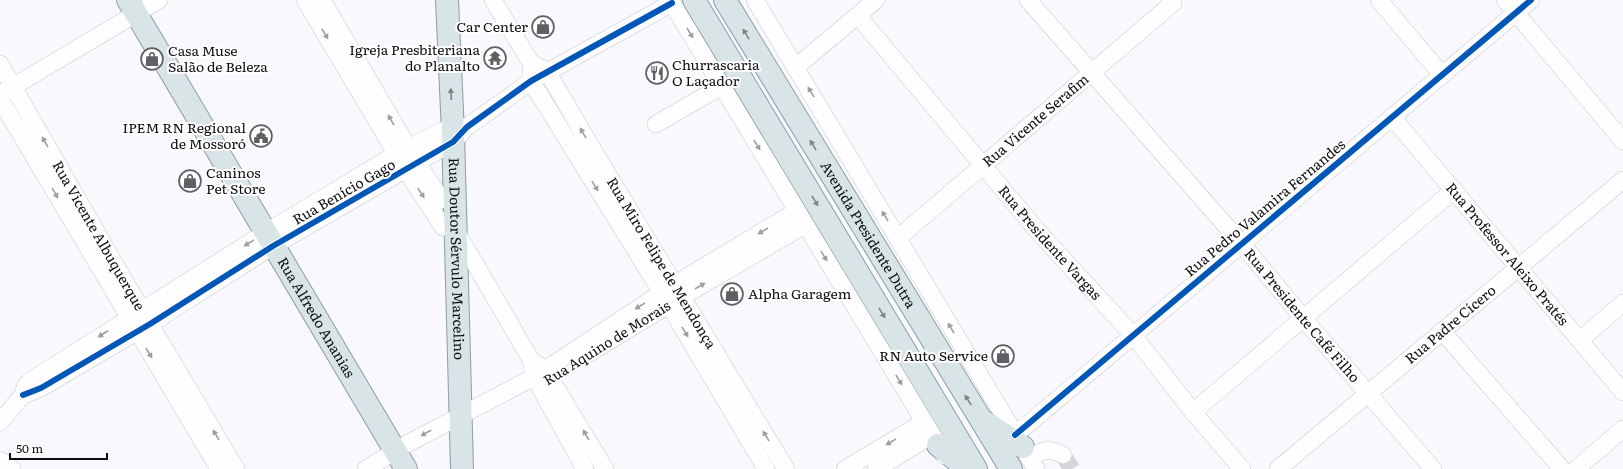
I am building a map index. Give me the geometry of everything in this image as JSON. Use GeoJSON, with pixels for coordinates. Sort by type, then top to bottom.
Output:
{"type":"FeatureCollection","features":[{"type":"Feature","properties":{"kind":"main road","name":"Rua Doutor Sérvulo Marcelino"},"geometry":{"type":"LineString","coordinates":[[433,0],[450,135],[442,200],[449,228]]}},
{"type":"Feature","properties":{"kind":"main road","name":"Rua Doutor Sérvulo Marcelino"},"geometry":{"type":"LineString","coordinates":[[447,0],[450,135],[449,228],[457,421],[462,469]]}},
{"type":"Feature","properties":{"kind":"main road","name":"Avenida Presidente Dutra"},"geometry":{"type":"LineString","coordinates":[[694,0],[976,469]]}},
{"type":"Feature","properties":{"kind":"main road","name":"Avenida Presidente Dutra"},"geometry":{"type":"LineString","coordinates":[[725,0],[1011,469]]}},
{"type":"Feature","properties":{"kind":"main road","name":"Rua Alfredo Ananias"},"geometry":{"type":"LineString","coordinates":[[143,4],[274,237],[403,461]]}},
{"type":"Feature","properties":{"kind":"main road"},"geometry":{"type":"LineString","coordinates":[[980,420],[1026,452]]}},
{"type":"Feature","properties":{"kind":"main road","name":"Rua Doutor Sérvulo Marcelino"},"geometry":{"type":"LineString","coordinates":[[448,469],[457,421]]}},
{"type":"Feature","properties":{"kind":"main road"},"geometry":{"type":"LineString","coordinates":[[931,434],[967,469]]}},
{"type":"Feature","properties":{"kind":"street"},"geometry":{"type":"LineString","coordinates":[[305,0],[402,151]]}},
{"type":"Feature","properties":{"kind":"street"},"geometry":{"type":"LineString","coordinates":[[322,0],[411,167],[542,377],[605,469]]}},
{"type":"Feature","properties":{"kind":"street"},"geometry":{"type":"LineString","coordinates":[[493,0],[532,63],[547,71]]}},
{"type":"Feature","properties":{"kind":"street","name":"Avenida Presidente Dutra"},"geometry":{"type":"LineString","coordinates":[[755,0],[1026,452]]}},
{"type":"Feature","properties":{"kind":"street"},"geometry":{"type":"LineString","coordinates":[[796,67],[876,0]]}},
{"type":"Feature","properties":{"kind":"street","name":"Rua Presidente Café Filho"},"geometry":{"type":"LineString","coordinates":[[1028,0],[1091,74],[1242,244],[1303,318],[1433,469]]}},
{"type":"Feature","properties":{"kind":"street"},"geometry":{"type":"LineString","coordinates":[[1379,0],[1442,75]]}},
{"type":"Feature","properties":{"kind":"street"},"geometry":{"type":"LineString","coordinates":[[1505,0],[1623,141]]}},
{"type":"Feature","properties":{"kind":"street","name":"Rua Pedro Valamira Fernandes"},"geometry":{"type":"LineString","coordinates":[[1026,452],[1133,335],[1531,0]]}},
{"type":"Feature","properties":{"kind":"street"},"geometry":{"type":"LineString","coordinates":[[671,1],[953,469]]}},
{"type":"Feature","properties":{"kind":"street","name":"Rua Benício Gago"},"geometry":{"type":"LineString","coordinates":[[274,237],[411,167],[450,135],[531,81],[671,1]]}},
{"type":"Feature","properties":{"kind":"street","name":"Rua Vicente Serafim"},"geometry":{"type":"LineString","coordinates":[[898,238],[1091,74],[1171,2]]}},
{"type":"Feature","properties":{"kind":"street"},"geometry":{"type":"LineString","coordinates":[[6,90],[143,4]]}},
{"type":"Feature","properties":{"kind":"street","name":"Rua Presidente Vargas"},"geometry":{"type":"LineString","coordinates":[[858,16],[1041,235],[1133,335],[1193,412],[1242,469]]}},
{"type":"Feature","properties":{"kind":"street"},"geometry":{"type":"LineString","coordinates":[[531,81],[532,63]]}},
{"type":"Feature","properties":{"kind":"street","name":"Rua Vicente Albuquerque"},"geometry":{"type":"LineString","coordinates":[[0,64],[6,90],[220,461],[236,469]]}},
{"type":"Feature","properties":{"kind":"street","name":"Rua Miro Felipe de Mendonça"},"geometry":{"type":"LineString","coordinates":[[547,71],[593,150],[766,469]]}},
{"type":"Feature","properties":{"kind":"street","name":"Rua Miro Felipe de Mendonça"},"geometry":{"type":"LineString","coordinates":[[531,81],[578,158],[672,294],[786,469]]}},
{"type":"Feature","properties":{"kind":"street"},"geometry":{"type":"LineString","coordinates":[[656,124],[722,86]]}},
{"type":"Feature","properties":{"kind":"street","name":"Rua Vicente Albuquerque"},"geometry":{"type":"LineString","coordinates":[[0,99],[139,321]]}},
{"type":"Feature","properties":{"kind":"street","name":"Rua Professor Aleixo Pratés"},"geometry":{"type":"LineString","coordinates":[[1392,117],[1623,392]]}},
{"type":"Feature","properties":{"kind":"street","name":"Rua Benício Gago"},"geometry":{"type":"LineString","coordinates":[[0,422],[23,395],[41,388],[75,360],[274,237],[402,151],[450,135]]}},
{"type":"Feature","properties":{"kind":"street"},"geometry":{"type":"LineString","coordinates":[[578,158],[593,150]]}},
{"type":"Feature","properties":{"kind":"street"},"geometry":{"type":"LineString","coordinates":[[411,167],[442,200]]}},
{"type":"Feature","properties":{"kind":"street","name":"Rua Padre Cícero"},"geometry":{"type":"LineString","coordinates":[[1278,469],[1623,180]]}},
{"type":"Feature","properties":{"kind":"street"},"geometry":{"type":"LineString","coordinates":[[1193,412],[1454,190]]}},
{"type":"Feature","properties":{"kind":"street","name":"Rua Aquino de Morais"},"geometry":{"type":"LineString","coordinates":[[366,469],[403,461],[457,421],[542,377],[672,294],[801,218]]}},
{"type":"Feature","properties":{"kind":"street"},"geometry":{"type":"LineString","coordinates":[[1580,340],[1623,303]]}},
{"type":"Feature","properties":{"kind":"street"},"geometry":{"type":"LineString","coordinates":[[1442,331],[1562,469]]}},
{"type":"Feature","properties":{"kind":"street"},"geometry":{"type":"LineString","coordinates":[[542,377],[585,469]]}},
{"type":"Feature","properties":{"kind":"street"},"geometry":{"type":"LineString","coordinates":[[1576,469],[1623,429]]}},
{"type":"Feature","properties":{"kind":"street"},"geometry":{"type":"LineString","coordinates":[[845,469],[931,434]]}},
{"type":"Feature","properties":{"kind":"street"},"geometry":{"type":"LineString","coordinates":[[876,469],[931,434]]}},
{"type":"Feature","properties":{"kind":"street"},"geometry":{"type":"LineString","coordinates":[[1026,452],[1046,449],[1063,455]]}},
{"type":"Feature","properties":{"kind":"street"},"geometry":{"type":"LineString","coordinates":[[0,460],[12,469]]}},
{"type":"Feature","properties":{"kind":"tunnel"},"geometry":{"type":"LineString","coordinates":[[1063,455],[1072,469]]}},
{"type":"Feature","properties":{"kind":"cycle path"},"geometry":{"type":"LineString","coordinates":[[1015,435],[1531,0]]}},
{"type":"Feature","properties":{"kind":"cycle path"},"geometry":{"type":"LineString","coordinates":[[23,395],[41,388],[150,324],[273,246],[453,142],[467,127],[531,81],[672,3]]}},
{"type":"Feature","properties":{"kind":"place","name":"Car Center"},"geometry":{"type":"Point","coordinates":[543,27]}},
{"type":"Feature","properties":{"kind":"place","name":"Igreja Presbiteriana do Planalto"},"geometry":{"type":"Point","coordinates":[495,58]}},
{"type":"Feature","properties":{"kind":"place","name":"Casa Muse Salão de Beleza"},"geometry":{"type":"Point","coordinates":[152,59]}},
{"type":"Feature","properties":{"kind":"place","name":"Churrascaria O Laçador"},"geometry":{"type":"Point","coordinates":[657,73]}},
{"type":"Feature","properties":{"kind":"place","name":"IPEM RN Regional de Mossoró"},"geometry":{"type":"Point","coordinates":[261,136]}},
{"type":"Feature","properties":{"kind":"place","name":"Caninos Pet Store"},"geometry":{"type":"Point","coordinates":[190,181]}},
{"type":"Feature","properties":{"kind":"place","name":"Alpha Garagem"},"geometry":{"type":"Point","coordinates":[732,294]}},
{"type":"Feature","properties":{"kind":"place","name":"RN Auto Service"},"geometry":{"type":"Point","coordinates":[1003,356]}}]}
